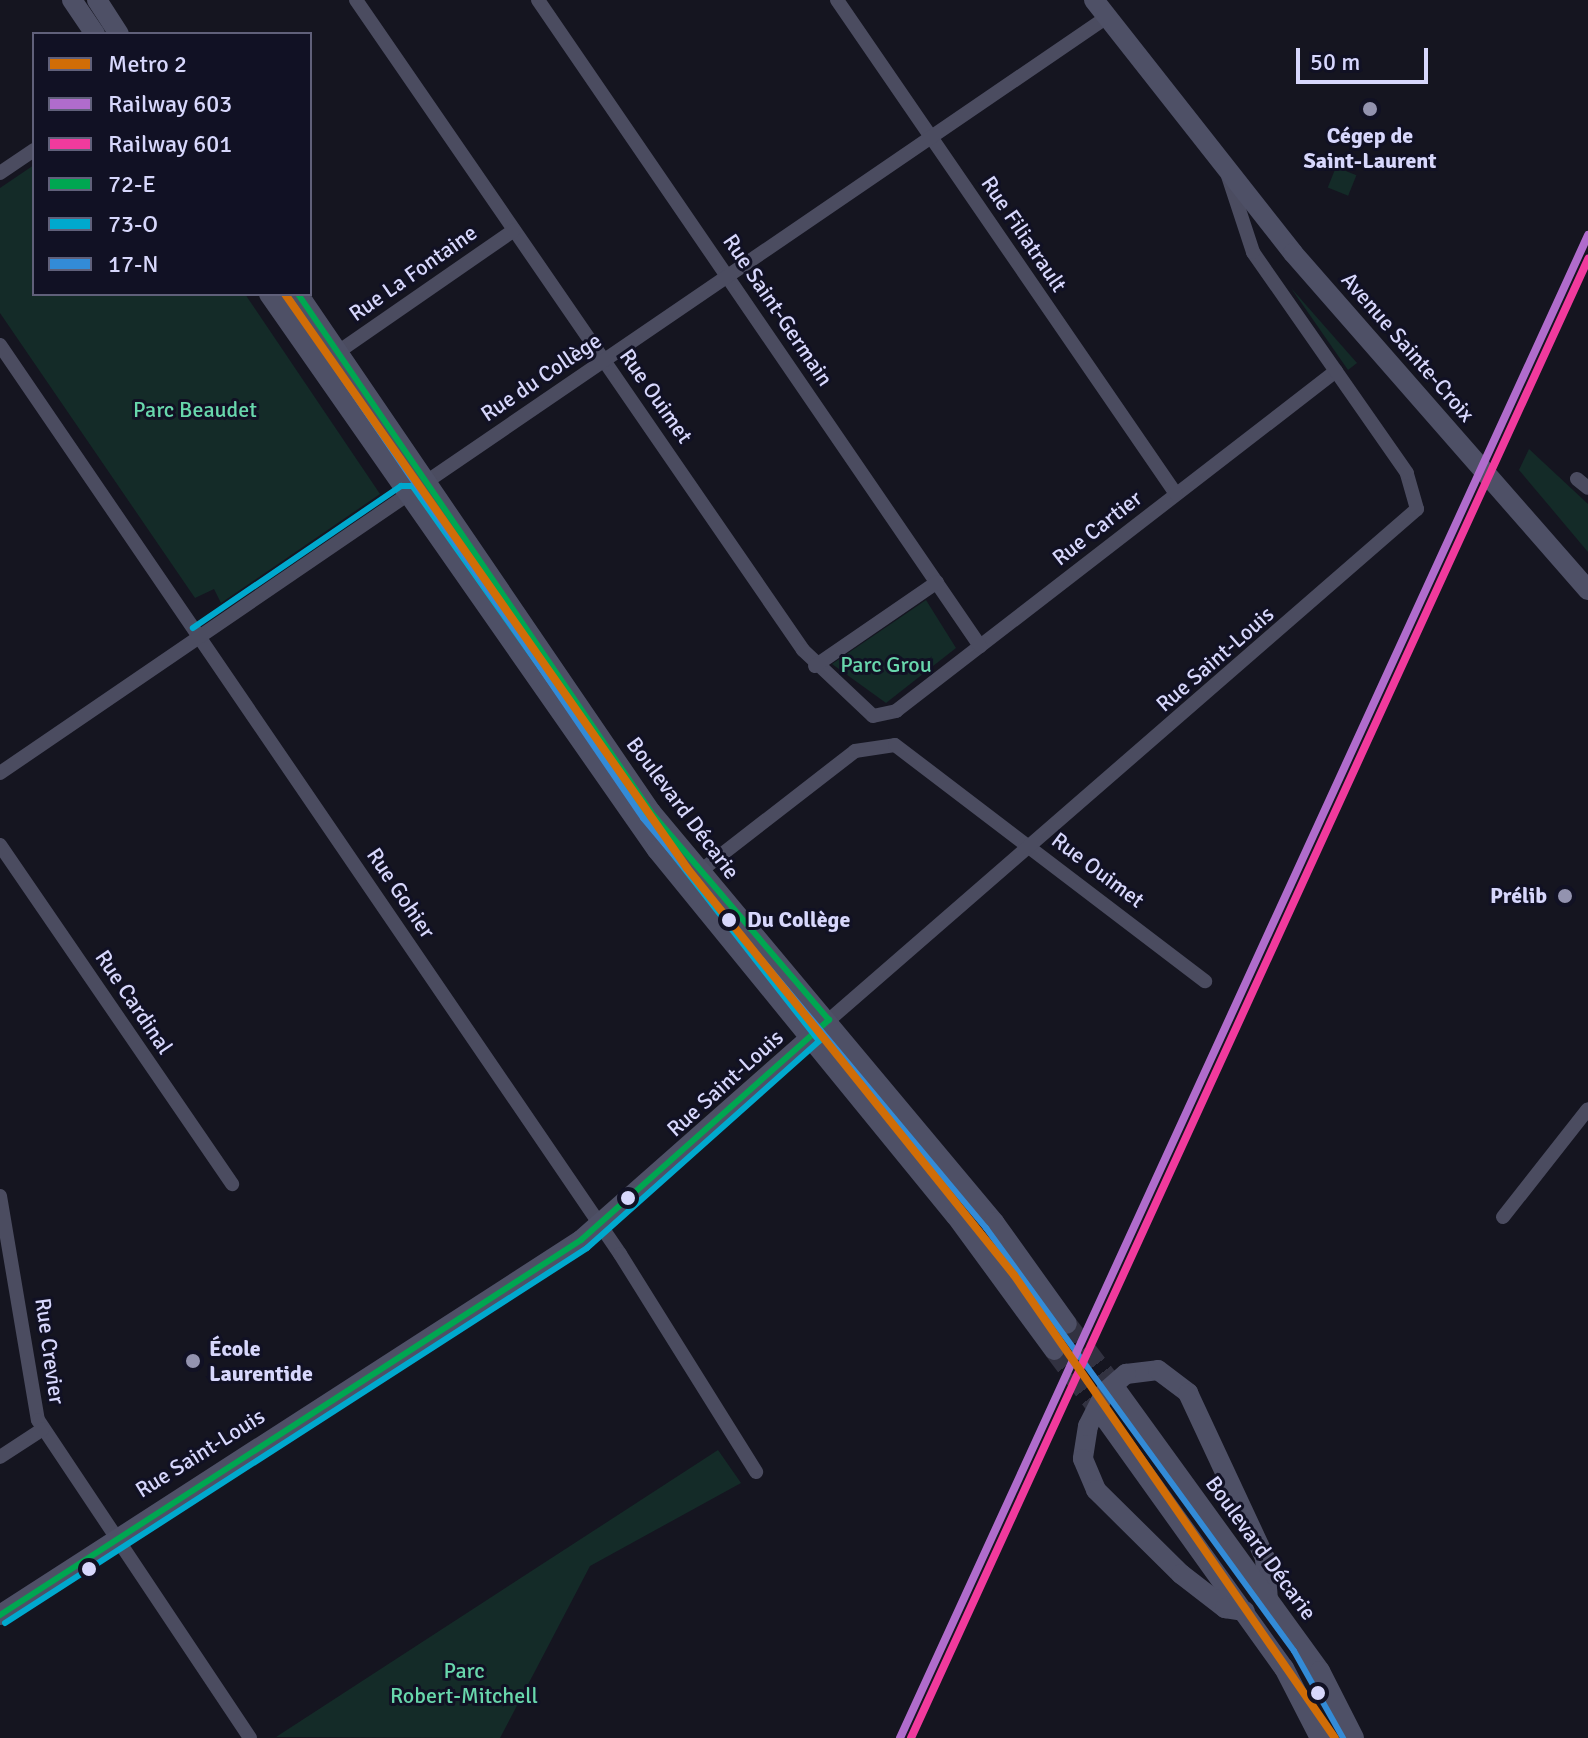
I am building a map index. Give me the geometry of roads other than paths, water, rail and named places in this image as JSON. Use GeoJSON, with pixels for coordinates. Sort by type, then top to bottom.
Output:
{"type":"FeatureCollection","features":[{"type":"Feature","properties":{"kind":"street"},"geometry":{"type":"LineString","coordinates":[[72,0],[94,32]]}},
{"type":"Feature","properties":{"kind":"street"},"geometry":{"type":"LineString","coordinates":[[97,0],[118,32]]}},
{"type":"Feature","properties":{"kind":"street","name":"Rue Ouimet"},"geometry":{"type":"LineString","coordinates":[[356,0],[815,666],[863,711],[884,717]]}},
{"type":"Feature","properties":{"kind":"street","name":"Rue Saint-Germain"},"geometry":{"type":"LineString","coordinates":[[538,0],[980,646]]}},
{"type":"Feature","properties":{"kind":"street","name":"Rue Filiatrault"},"geometry":{"type":"LineString","coordinates":[[837,0],[1176,494]]}},
{"type":"Feature","properties":{"kind":"street","name":"Avenue Sainte-Croix"},"geometry":{"type":"LineString","coordinates":[[1094,0],[1226,168],[1588,590]]}},
{"type":"Feature","properties":{"kind":"street","name":"Rue du Collège"},"geometry":{"type":"LineString","coordinates":[[0,773],[1107,17]]}},
{"type":"Feature","properties":{"kind":"street"},"geometry":{"type":"LineString","coordinates":[[0,173],[32,151]]}},
{"type":"Feature","properties":{"kind":"street","name":"Avenue Sainte-Croix"},"geometry":{"type":"LineString","coordinates":[[1226,168],[1253,252],[1407,473],[1419,504]]}},
{"type":"Feature","properties":{"kind":"street","name":"Rue La Fontaine"},"geometry":{"type":"LineString","coordinates":[[338,352],[514,230]]}},
{"type":"Feature","properties":{"kind":"street","name":"Boulevard Décarie"},"geometry":{"type":"LineString","coordinates":[[270,296],[407,494],[809,1039],[1054,1350]]}},
{"type":"Feature","properties":{"kind":"street","name":"Boulevard Décarie"},"geometry":{"type":"LineString","coordinates":[[299,296],[692,878],[829,1020],[1067,1324]]}},
{"type":"Feature","properties":{"kind":"street","name":"Rue Gohier"},"geometry":{"type":"LineString","coordinates":[[0,345],[600,1225],[756,1472]]}},
{"type":"Feature","properties":{"kind":"street","name":"Rue Cartier"},"geometry":{"type":"LineString","coordinates":[[884,717],[1336,371]]}},
{"type":"Feature","properties":{"kind":"street","name":"Rue Saint-Louis"},"geometry":{"type":"LineString","coordinates":[[0,1615],[117,1534],[600,1225],[829,1020],[1033,848],[1407,523],[1419,504]]}},
{"type":"Feature","properties":{"kind":"street"},"geometry":{"type":"LineString","coordinates":[[815,666],[937,582]]}},
{"type":"Feature","properties":{"kind":"street","name":"Rue Ouimet"},"geometry":{"type":"LineString","coordinates":[[692,878],[855,751],[884,744],[916,755],[1205,981]]}},
{"type":"Feature","properties":{"kind":"street","name":"Rue Cardinal"},"geometry":{"type":"LineString","coordinates":[[0,845],[232,1184]]}},
{"type":"Feature","properties":{"kind":"street"},"geometry":{"type":"LineString","coordinates":[[1503,1217],[1588,1109]]}},
{"type":"Feature","properties":{"kind":"street","name":"Rue Crevier"},"geometry":{"type":"LineString","coordinates":[[0,1196],[31,1398],[43,1429],[117,1534],[250,1738]]}},
{"type":"Feature","properties":{"kind":"street"},"geometry":{"type":"LineString","coordinates":[[1245,1611],[1225,1608],[1153,1550],[1096,1490],[1084,1465],[1084,1440],[1097,1406],[1122,1383],[1158,1370],[1188,1393],[1265,1558],[1268,1597]]}},
{"type":"Feature","properties":{"kind":"street","name":"Boulevard Décarie"},"geometry":{"type":"LineString","coordinates":[[1122,1383],[1330,1688],[1354,1738]]}},
{"type":"Feature","properties":{"kind":"street"},"geometry":{"type":"LineString","coordinates":[[1104,1417],[1245,1611],[1320,1738]]}},
{"type":"Feature","properties":{"kind":"street"},"geometry":{"type":"LineString","coordinates":[[0,1457],[43,1429]]}},
{"type":"Feature","properties":{"kind":"tunnel"},"geometry":{"type":"LineString","coordinates":[[1067,1324],[1118,1392]]}},
{"type":"Feature","properties":{"kind":"tunnel"},"geometry":{"type":"LineString","coordinates":[[1054,1350],[1104,1417]]}},
{"type":"Feature","properties":{"kind":"metro line","name":"2"},"geometry":{"type":"LineString","coordinates":[[286,296],[687,868],[1014,1275],[1335,1738]]}},
{"type":"Feature","properties":{"kind":"rail line","name":"603"},"geometry":{"type":"LineString","coordinates":[[900,1738],[1588,235]]}},
{"type":"Feature","properties":{"kind":"rail line","name":"601"},"geometry":{"type":"LineString","coordinates":[[911,1738],[1588,259]]}},
{"type":"Feature","properties":{"kind":"place","name":"Cégep de Saint-Laurent"},"geometry":{"type":"Point","coordinates":[1370,109]}},
{"type":"Feature","properties":{"kind":"place","name":"Prélib"},"geometry":{"type":"Point","coordinates":[1565,896]}},
{"type":"Feature","properties":{"kind":"place","name":"Du Collège"},"geometry":{"type":"Point","coordinates":[729,920]}},
{"type":"Feature","properties":{"kind":"place","name":"École Laurentide"},"geometry":{"type":"Point","coordinates":[193,1361]}},
{"type":"Feature","properties":{"kind":"park label","name":"Parc Beaudet"},"geometry":{"type":"Point","coordinates":[195,410]}},
{"type":"Feature","properties":{"kind":"park label","name":"Parc Grou"},"geometry":{"type":"Point","coordinates":[886,665]}},
{"type":"Feature","properties":{"kind":"park label","name":"Parc Robert-Mitchell"},"geometry":{"type":"Point","coordinates":[464,1682]}}]}
